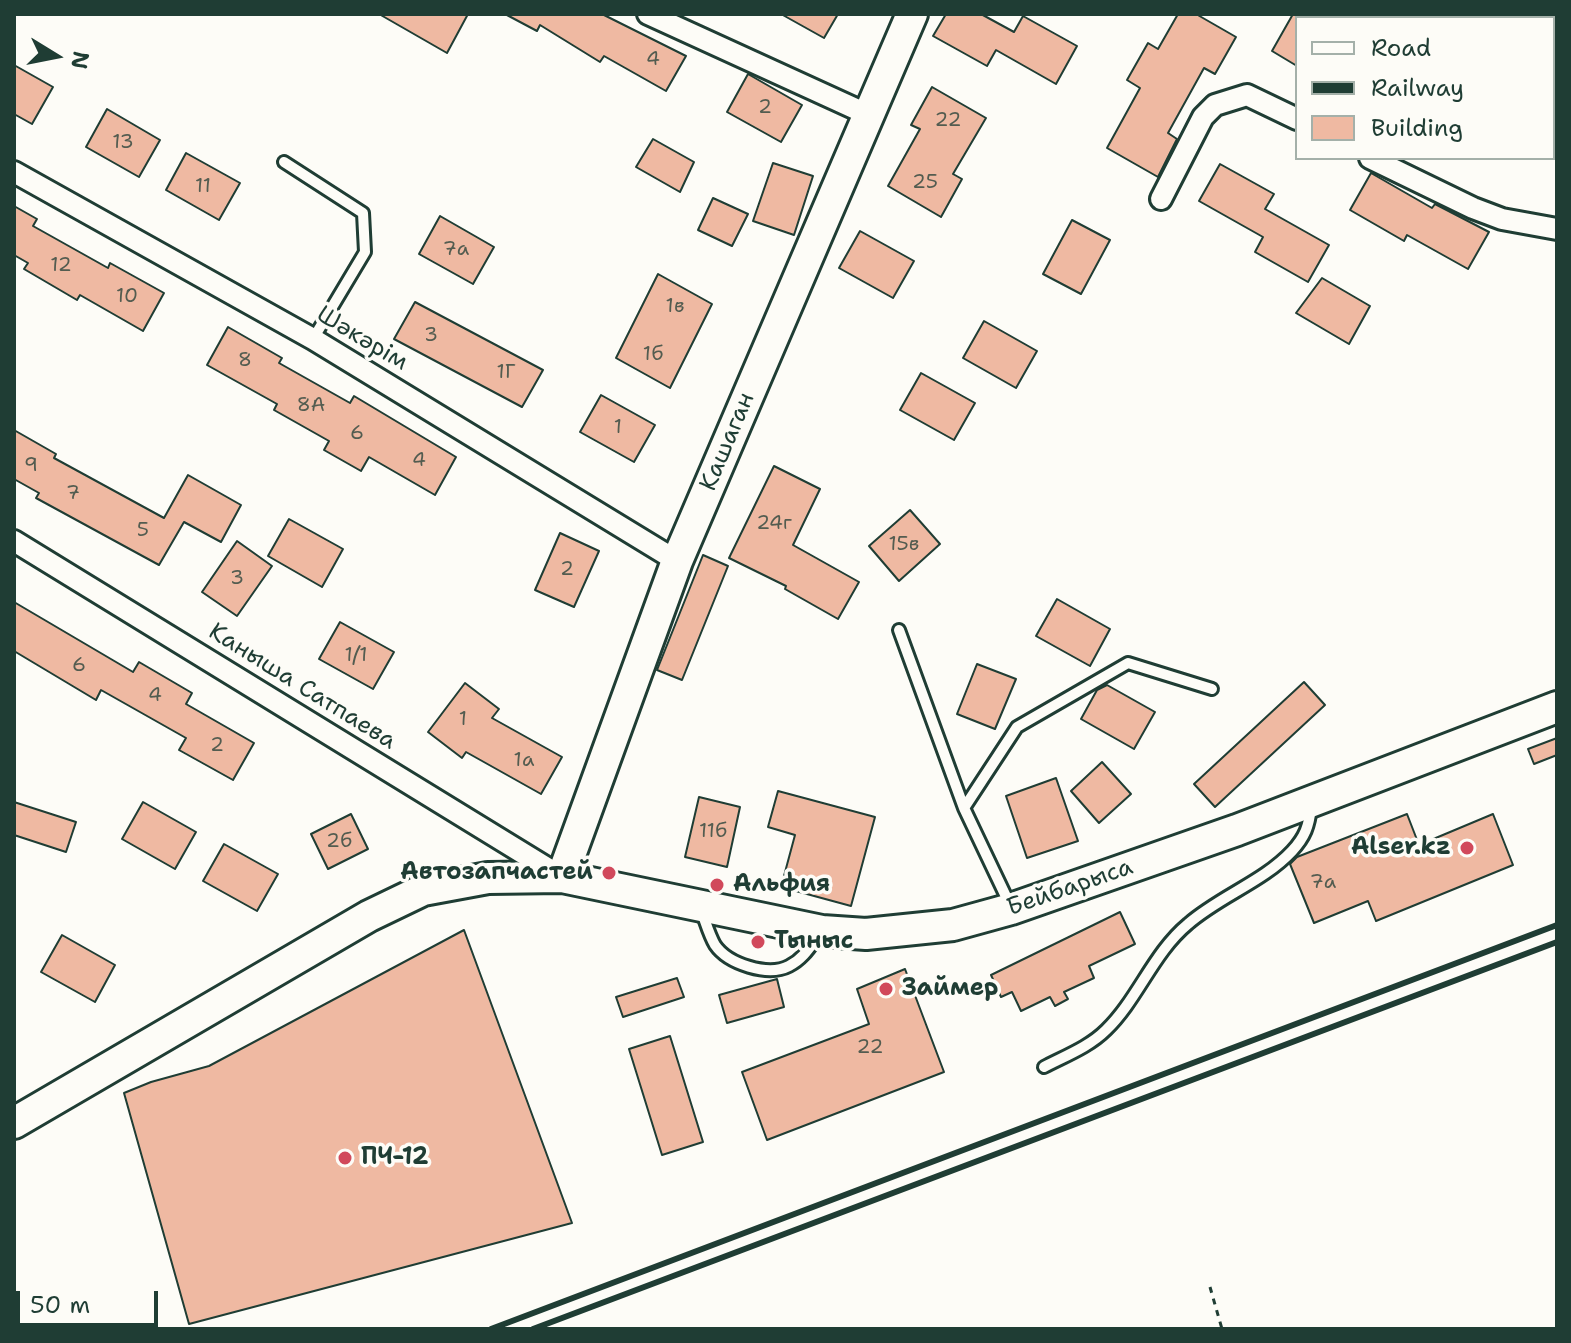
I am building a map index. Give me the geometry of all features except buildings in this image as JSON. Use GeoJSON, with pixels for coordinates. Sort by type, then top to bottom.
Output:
{"type":"FeatureCollection","features":[{"type":"Feature","properties":{"kind":"street"},"geometry":{"type":"LineString","coordinates":[[648,14],[869,115]]}},
{"type":"Feature","properties":{"kind":"street","name":"Кашаган"},"geometry":{"type":"LineString","coordinates":[[562,877],[677,561],[912,14]]}},
{"type":"Feature","properties":{"kind":"street"},"geometry":{"type":"LineString","coordinates":[[1161,199],[1203,117],[1215,105],[1247,95],[1295,118]]}},
{"type":"Feature","properties":{"kind":"street"},"geometry":{"type":"LineString","coordinates":[[1374,160],[1502,219],[1557,229]]}},
{"type":"Feature","properties":{"kind":"street","name":"Шәкәрім"},"geometry":{"type":"LineString","coordinates":[[14,172],[313,339],[677,561]]}},
{"type":"Feature","properties":{"kind":"street","name":"Каныша Сатпаева"},"geometry":{"type":"LineString","coordinates":[[14,541],[562,877]]}},
{"type":"Feature","properties":{"kind":"street","name":"Бейбарыса"},"geometry":{"type":"LineString","coordinates":[[14,1123],[369,916],[423,890],[488,878],[562,877],[822,931],[866,934],[953,925],[1011,909],[1311,801],[1557,707]]}},
{"type":"Feature","properties":{"kind":"lane"},"geometry":{"type":"LineString","coordinates":[[284,162],[363,213],[365,252],[313,339]]}},
{"type":"Feature","properties":{"kind":"lane"},"geometry":{"type":"LineString","coordinates":[[899,630],[964,808],[1011,909]]}},
{"type":"Feature","properties":{"kind":"lane"},"geometry":{"type":"LineString","coordinates":[[964,808],[1017,727],[1128,663],[1212,689]]}},
{"type":"Feature","properties":{"kind":"lane"},"geometry":{"type":"LineString","coordinates":[[1044,1067],[1092,1043],[1109,1028],[1159,954],[1186,925],[1274,869],[1308,828],[1311,801]]}},
{"type":"Feature","properties":{"kind":"lane"},"geometry":{"type":"LineString","coordinates":[[700,908],[715,944],[730,959],[759,969],[786,969],[802,958],[822,931]]}},
{"type":"Feature","properties":{"kind":"path"},"geometry":{"type":"LineString","coordinates":[[1210,1287],[1222,1329]]}},
{"type":"Feature","properties":{"kind":"railway"},"geometry":{"type":"LineString","coordinates":[[491,1329],[1557,925]]}},
{"type":"Feature","properties":{"kind":"railway"},"geometry":{"type":"LineString","coordinates":[[533,1329],[1557,942]]}},
{"type":"Feature","properties":{"kind":"place","name":"Alser.kz"},"geometry":{"type":"Point","coordinates":[1467,848]}},
{"type":"Feature","properties":{"kind":"place","name":"Автозапчастей"},"geometry":{"type":"Point","coordinates":[609,873]}},
{"type":"Feature","properties":{"kind":"place","name":"Альфия"},"geometry":{"type":"Point","coordinates":[717,885]}},
{"type":"Feature","properties":{"kind":"place","name":"Тыныс"},"geometry":{"type":"Point","coordinates":[758,942]}},
{"type":"Feature","properties":{"kind":"place","name":"Займер"},"geometry":{"type":"Point","coordinates":[886,989]}},
{"type":"Feature","properties":{"kind":"place","name":"ПЧ-12"},"geometry":{"type":"Point","coordinates":[345,1158]}}]}
